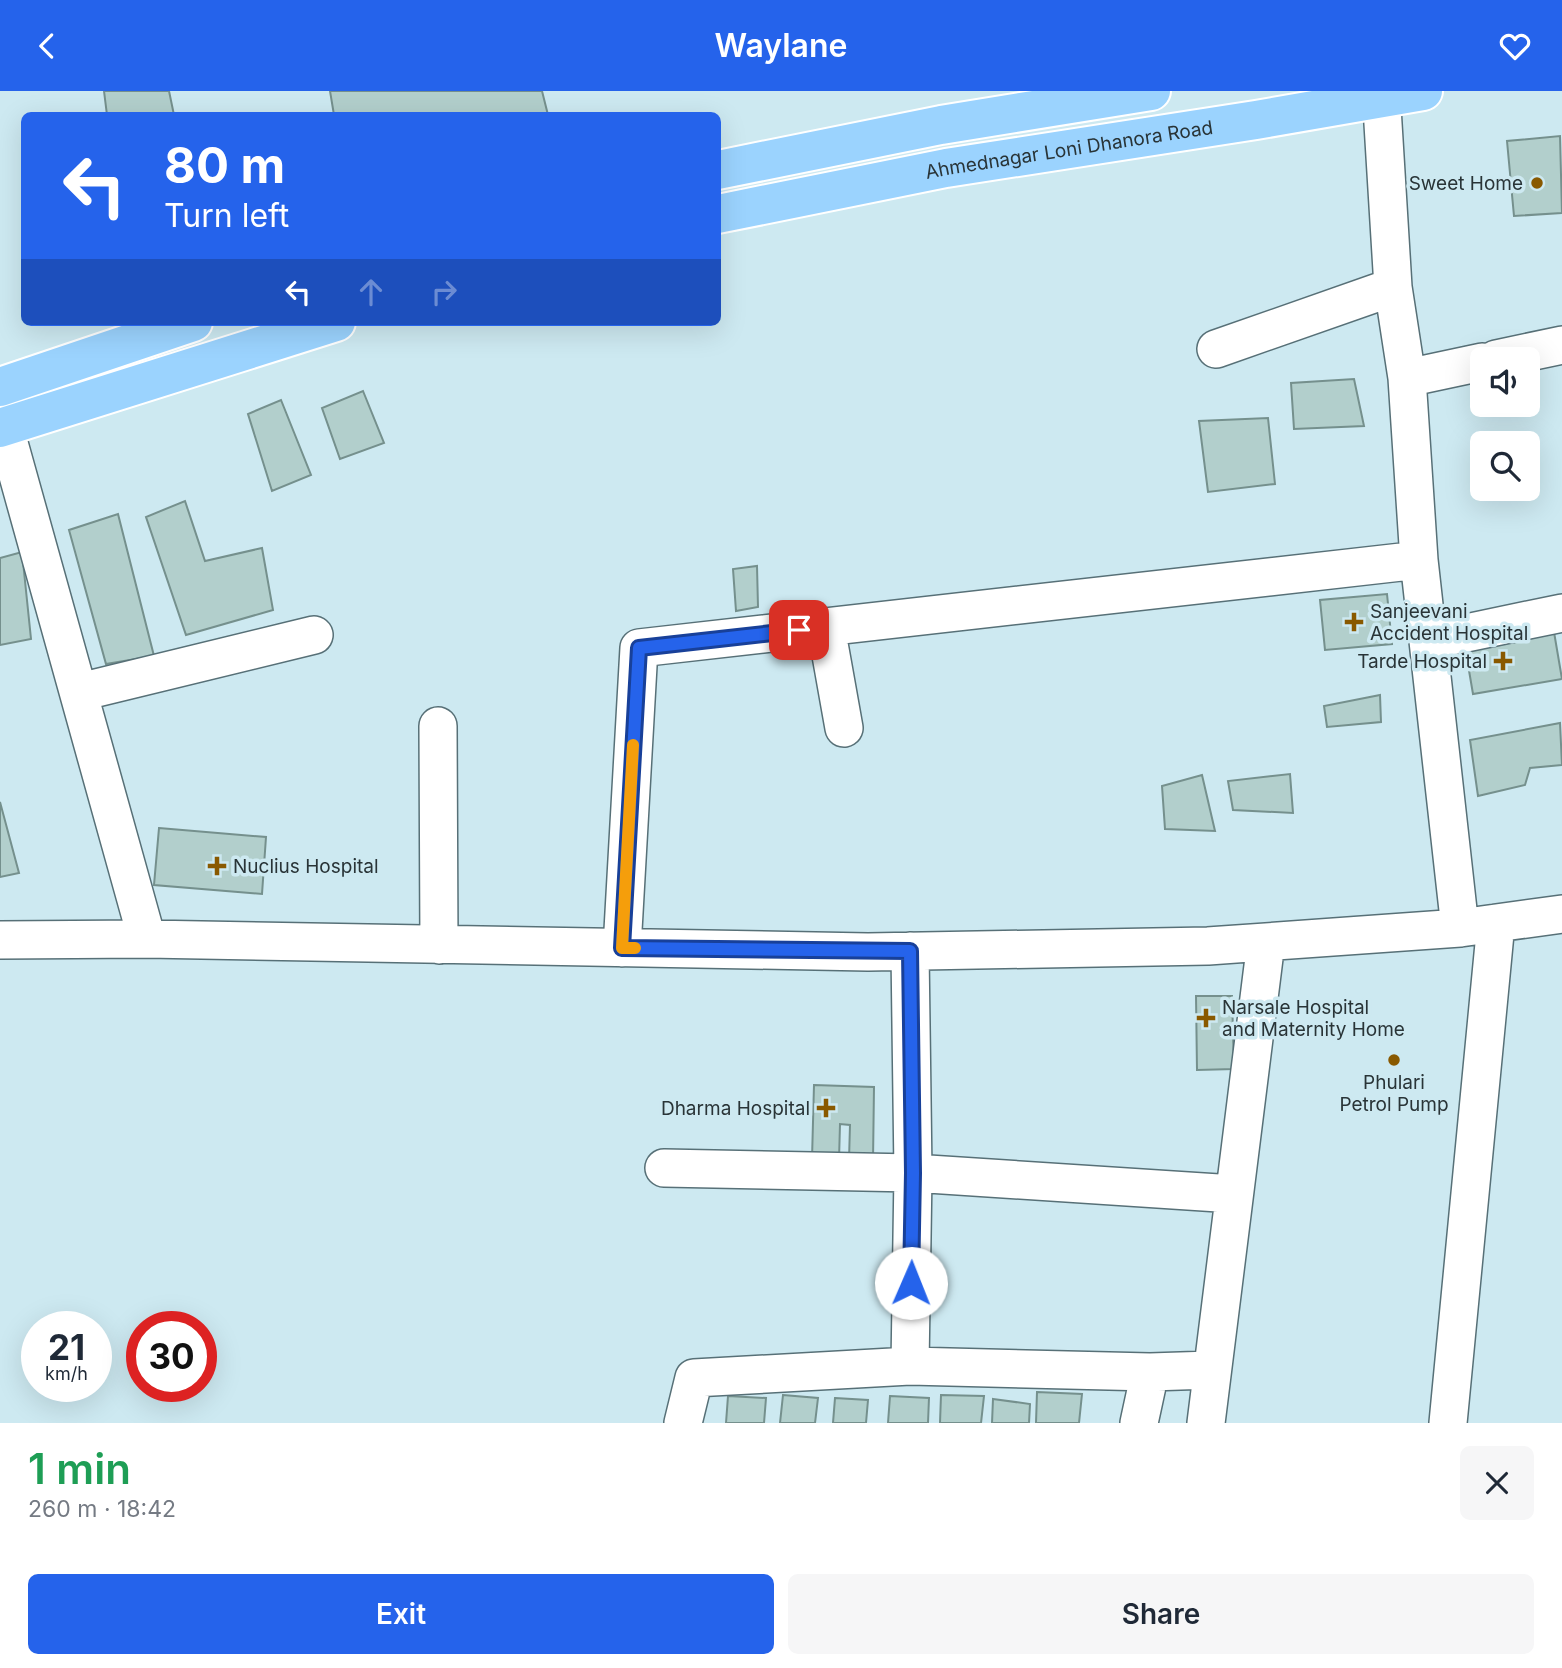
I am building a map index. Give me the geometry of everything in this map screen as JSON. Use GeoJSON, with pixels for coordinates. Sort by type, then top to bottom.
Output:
{"type":"FeatureCollection","features":[{"type":"Feature","properties":{"kind":"main road"},"geometry":{"type":"LineString","coordinates":[[721,169],[941,125],[1151,91]]}},
{"type":"Feature","properties":{"kind":"main road","name":"Ahmednagar Loni Dhanora Road"},"geometry":{"type":"LineString","coordinates":[[721,213],[946,168],[1382,95],[1423,91]]}},
{"type":"Feature","properties":{"kind":"main road"},"geometry":{"type":"LineString","coordinates":[[0,387],[181,326]]}},
{"type":"Feature","properties":{"kind":"main road"},"geometry":{"type":"LineString","coordinates":[[1,422],[323,326]]}},
{"type":"Feature","properties":{"kind":"street"},"geometry":{"type":"LineString","coordinates":[[1382,95],[1393,288],[1407,378],[1419,560],[1460,928]]}},
{"type":"Feature","properties":{"kind":"street"},"geometry":{"type":"LineString","coordinates":[[1216,349],[1393,288]]}},
{"type":"Feature","properties":{"kind":"street"},"geometry":{"type":"LineString","coordinates":[[1540,350],[1562,345]]}},
{"type":"Feature","properties":{"kind":"street"},"geometry":{"type":"LineString","coordinates":[[1407,378],[1470,365]]}},
{"type":"Feature","properties":{"kind":"street"},"geometry":{"type":"LineString","coordinates":[[1,422],[80,692],[147,940]]}},
{"type":"Feature","properties":{"kind":"street"},"geometry":{"type":"LineString","coordinates":[[622,948],[639,648],[1419,560]]}},
{"type":"Feature","properties":{"kind":"street"},"geometry":{"type":"LineString","coordinates":[[1428,641],[1562,613]]}},
{"type":"Feature","properties":{"kind":"street"},"geometry":{"type":"LineString","coordinates":[[826,627],[844,728]]}},
{"type":"Feature","properties":{"kind":"street"},"geometry":{"type":"LineString","coordinates":[[80,692],[314,635]]}},
{"type":"Feature","properties":{"kind":"street"},"geometry":{"type":"LineString","coordinates":[[438,726],[439,945]]}},
{"type":"Feature","properties":{"kind":"street"},"geometry":{"type":"LineString","coordinates":[[0,940],[910,951],[1208,946],[1460,928],[1562,913]]}},
{"type":"Feature","properties":{"kind":"street"},"geometry":{"type":"LineString","coordinates":[[1448,1423],[1496,923]]}},
{"type":"Feature","properties":{"kind":"street"},"geometry":{"type":"LineString","coordinates":[[1206,1423],[1266,942]]}},
{"type":"Feature","properties":{"kind":"street"},"geometry":{"type":"LineString","coordinates":[[909,1366],[913,1173],[910,951]]}},
{"type":"Feature","properties":{"kind":"street"},"geometry":{"type":"LineString","coordinates":[[664,1168],[913,1173],[1234,1194]]}},
{"type":"Feature","properties":{"kind":"street"},"geometry":{"type":"LineString","coordinates":[[683,1423],[694,1378],[909,1366],[1150,1372],[1211,1370]]}},
{"type":"Feature","properties":{"kind":"street"},"geometry":{"type":"LineString","coordinates":[[1139,1423],[1150,1372]]}},
{"type":"Feature","properties":{"kind":"building"},"geometry":{"type":"Polygon","coordinates":[[[104,91],[169,91],[173,112],[107,112],[104,91]]]}},
{"type":"Feature","properties":{"kind":"building"},"geometry":{"type":"Polygon","coordinates":[[[330,91],[542,91],[547,112],[334,112],[330,91]]]}},
{"type":"Feature","properties":{"kind":"building","name":"Sweet Home"},"geometry":{"type":"Polygon","coordinates":[[[1560,136],[1562,213],[1514,216],[1507,141],[1560,136]]]}},
{"type":"Feature","properties":{"kind":"building"},"geometry":{"type":"Polygon","coordinates":[[[1354,379],[1364,426],[1294,429],[1291,383],[1354,379]]]}},
{"type":"Feature","properties":{"kind":"building"},"geometry":{"type":"Polygon","coordinates":[[[363,391],[384,443],[340,459],[322,408],[363,391]]]}},
{"type":"Feature","properties":{"kind":"building"},"geometry":{"type":"Polygon","coordinates":[[[281,400],[311,475],[272,491],[248,414],[281,400]]]}},
{"type":"Feature","properties":{"kind":"building"},"geometry":{"type":"Polygon","coordinates":[[[1268,418],[1275,484],[1208,492],[1199,421],[1268,418]]]}},
{"type":"Feature","properties":{"kind":"building"},"geometry":{"type":"Polygon","coordinates":[[[185,501],[205,561],[262,548],[273,610],[186,635],[146,517],[185,501]]]}},
{"type":"Feature","properties":{"kind":"building"},"geometry":{"type":"Polygon","coordinates":[[[118,514],[154,656],[106,664],[69,530],[118,514]]]}},
{"type":"Feature","properties":{"kind":"building"},"geometry":{"type":"Polygon","coordinates":[[[22,552],[31,639],[0,645],[0,558],[22,552]]]}},
{"type":"Feature","properties":{"kind":"building"},"geometry":{"type":"Polygon","coordinates":[[[757,566],[758,607],[736,611],[733,569],[757,566]]]}},
{"type":"Feature","properties":{"kind":"building"},"geometry":{"type":"Polygon","coordinates":[[[1387,594],[1392,644],[1325,650],[1320,600],[1387,594]]]}},
{"type":"Feature","properties":{"kind":"building"},"geometry":{"type":"Polygon","coordinates":[[[1554,632],[1562,679],[1473,694],[1465,647],[1554,632]]]}},
{"type":"Feature","properties":{"kind":"building"},"geometry":{"type":"Polygon","coordinates":[[[1380,695],[1381,722],[1327,727],[1324,706],[1380,695]]]}},
{"type":"Feature","properties":{"kind":"building"},"geometry":{"type":"Polygon","coordinates":[[[1560,723],[1562,765],[1530,768],[1525,785],[1478,796],[1470,740],[1560,723]]]}},
{"type":"Feature","properties":{"kind":"building"},"geometry":{"type":"Polygon","coordinates":[[[1290,774],[1293,813],[1233,810],[1228,781],[1290,774]]]}},
{"type":"Feature","properties":{"kind":"building"},"geometry":{"type":"Polygon","coordinates":[[[1202,775],[1215,831],[1165,829],[1162,786],[1202,775]]]}},
{"type":"Feature","properties":{"kind":"building"},"geometry":{"type":"Polygon","coordinates":[[[0,802],[19,873],[0,877],[0,802]]]}},
{"type":"Feature","properties":{"kind":"building"},"geometry":{"type":"Polygon","coordinates":[[[159,828],[266,837],[262,894],[154,885],[159,828]]]}},
{"type":"Feature","properties":{"kind":"building"},"geometry":{"type":"Polygon","coordinates":[[[1196,996],[1232,996],[1234,1069],[1197,1070],[1196,996]]]}},
{"type":"Feature","properties":{"kind":"building"},"geometry":{"type":"Polygon","coordinates":[[[814,1085],[874,1087],[873,1161],[849,1160],[850,1125],[840,1124],[839,1160],[812,1159],[814,1085]]]}},
{"type":"Feature","properties":{"kind":"building"},"geometry":{"type":"Polygon","coordinates":[[[1037,1392],[1082,1394],[1079,1423],[1036,1423],[1037,1392]]]}},
{"type":"Feature","properties":{"kind":"building"},"geometry":{"type":"Polygon","coordinates":[[[783,1395],[818,1398],[815,1423],[780,1423],[783,1395]]]}},
{"type":"Feature","properties":{"kind":"building"},"geometry":{"type":"Polygon","coordinates":[[[941,1395],[984,1396],[981,1423],[940,1423],[941,1395]]]}},
{"type":"Feature","properties":{"kind":"building"},"geometry":{"type":"Polygon","coordinates":[[[728,1396],[766,1398],[764,1423],[726,1423],[728,1396]]]}},
{"type":"Feature","properties":{"kind":"building"},"geometry":{"type":"Polygon","coordinates":[[[890,1396],[929,1398],[928,1423],[888,1423],[890,1396]]]}},
{"type":"Feature","properties":{"kind":"building"},"geometry":{"type":"Polygon","coordinates":[[[835,1398],[868,1400],[866,1423],[833,1423],[835,1398]]]}},
{"type":"Feature","properties":{"kind":"building"},"geometry":{"type":"Polygon","coordinates":[[[993,1399],[1030,1404],[1029,1423],[992,1423],[993,1399]]]}},
{"type":"Feature","properties":{"kind":"slow traffic"},"geometry":{"type":"LineString","coordinates":[[633,745],[622,948],[635,948]]}},
{"type":"Feature","properties":{"kind":"place","name":"Sweet Home"},"geometry":{"type":"Point","coordinates":[1537,183]}},
{"type":"Feature","properties":{"kind":"place","name":"Sanjeevani Accident Hospital"},"geometry":{"type":"Point","coordinates":[1354,622]}},
{"type":"Feature","properties":{"kind":"place","name":"Tarde Hospital"},"geometry":{"type":"Point","coordinates":[1503,661]}},
{"type":"Feature","properties":{"kind":"place","name":"Nuclius Hospital"},"geometry":{"type":"Point","coordinates":[217,866]}},
{"type":"Feature","properties":{"kind":"place","name":"Narsale Hospital and Maternity Home"},"geometry":{"type":"Point","coordinates":[1206,1018]}},
{"type":"Feature","properties":{"kind":"place","name":"Phulari Petrol Pump"},"geometry":{"type":"Point","coordinates":[1394,1060]}},
{"type":"Feature","properties":{"kind":"place","name":"Dharma Hospital"},"geometry":{"type":"Point","coordinates":[826,1108]}},
{"type":"Feature","properties":{"kind":"route"},"geometry":{"type":"LineString","coordinates":[[799,630],[639,648],[622,948],[910,951],[913,1173],[911,1283]]}}]}
